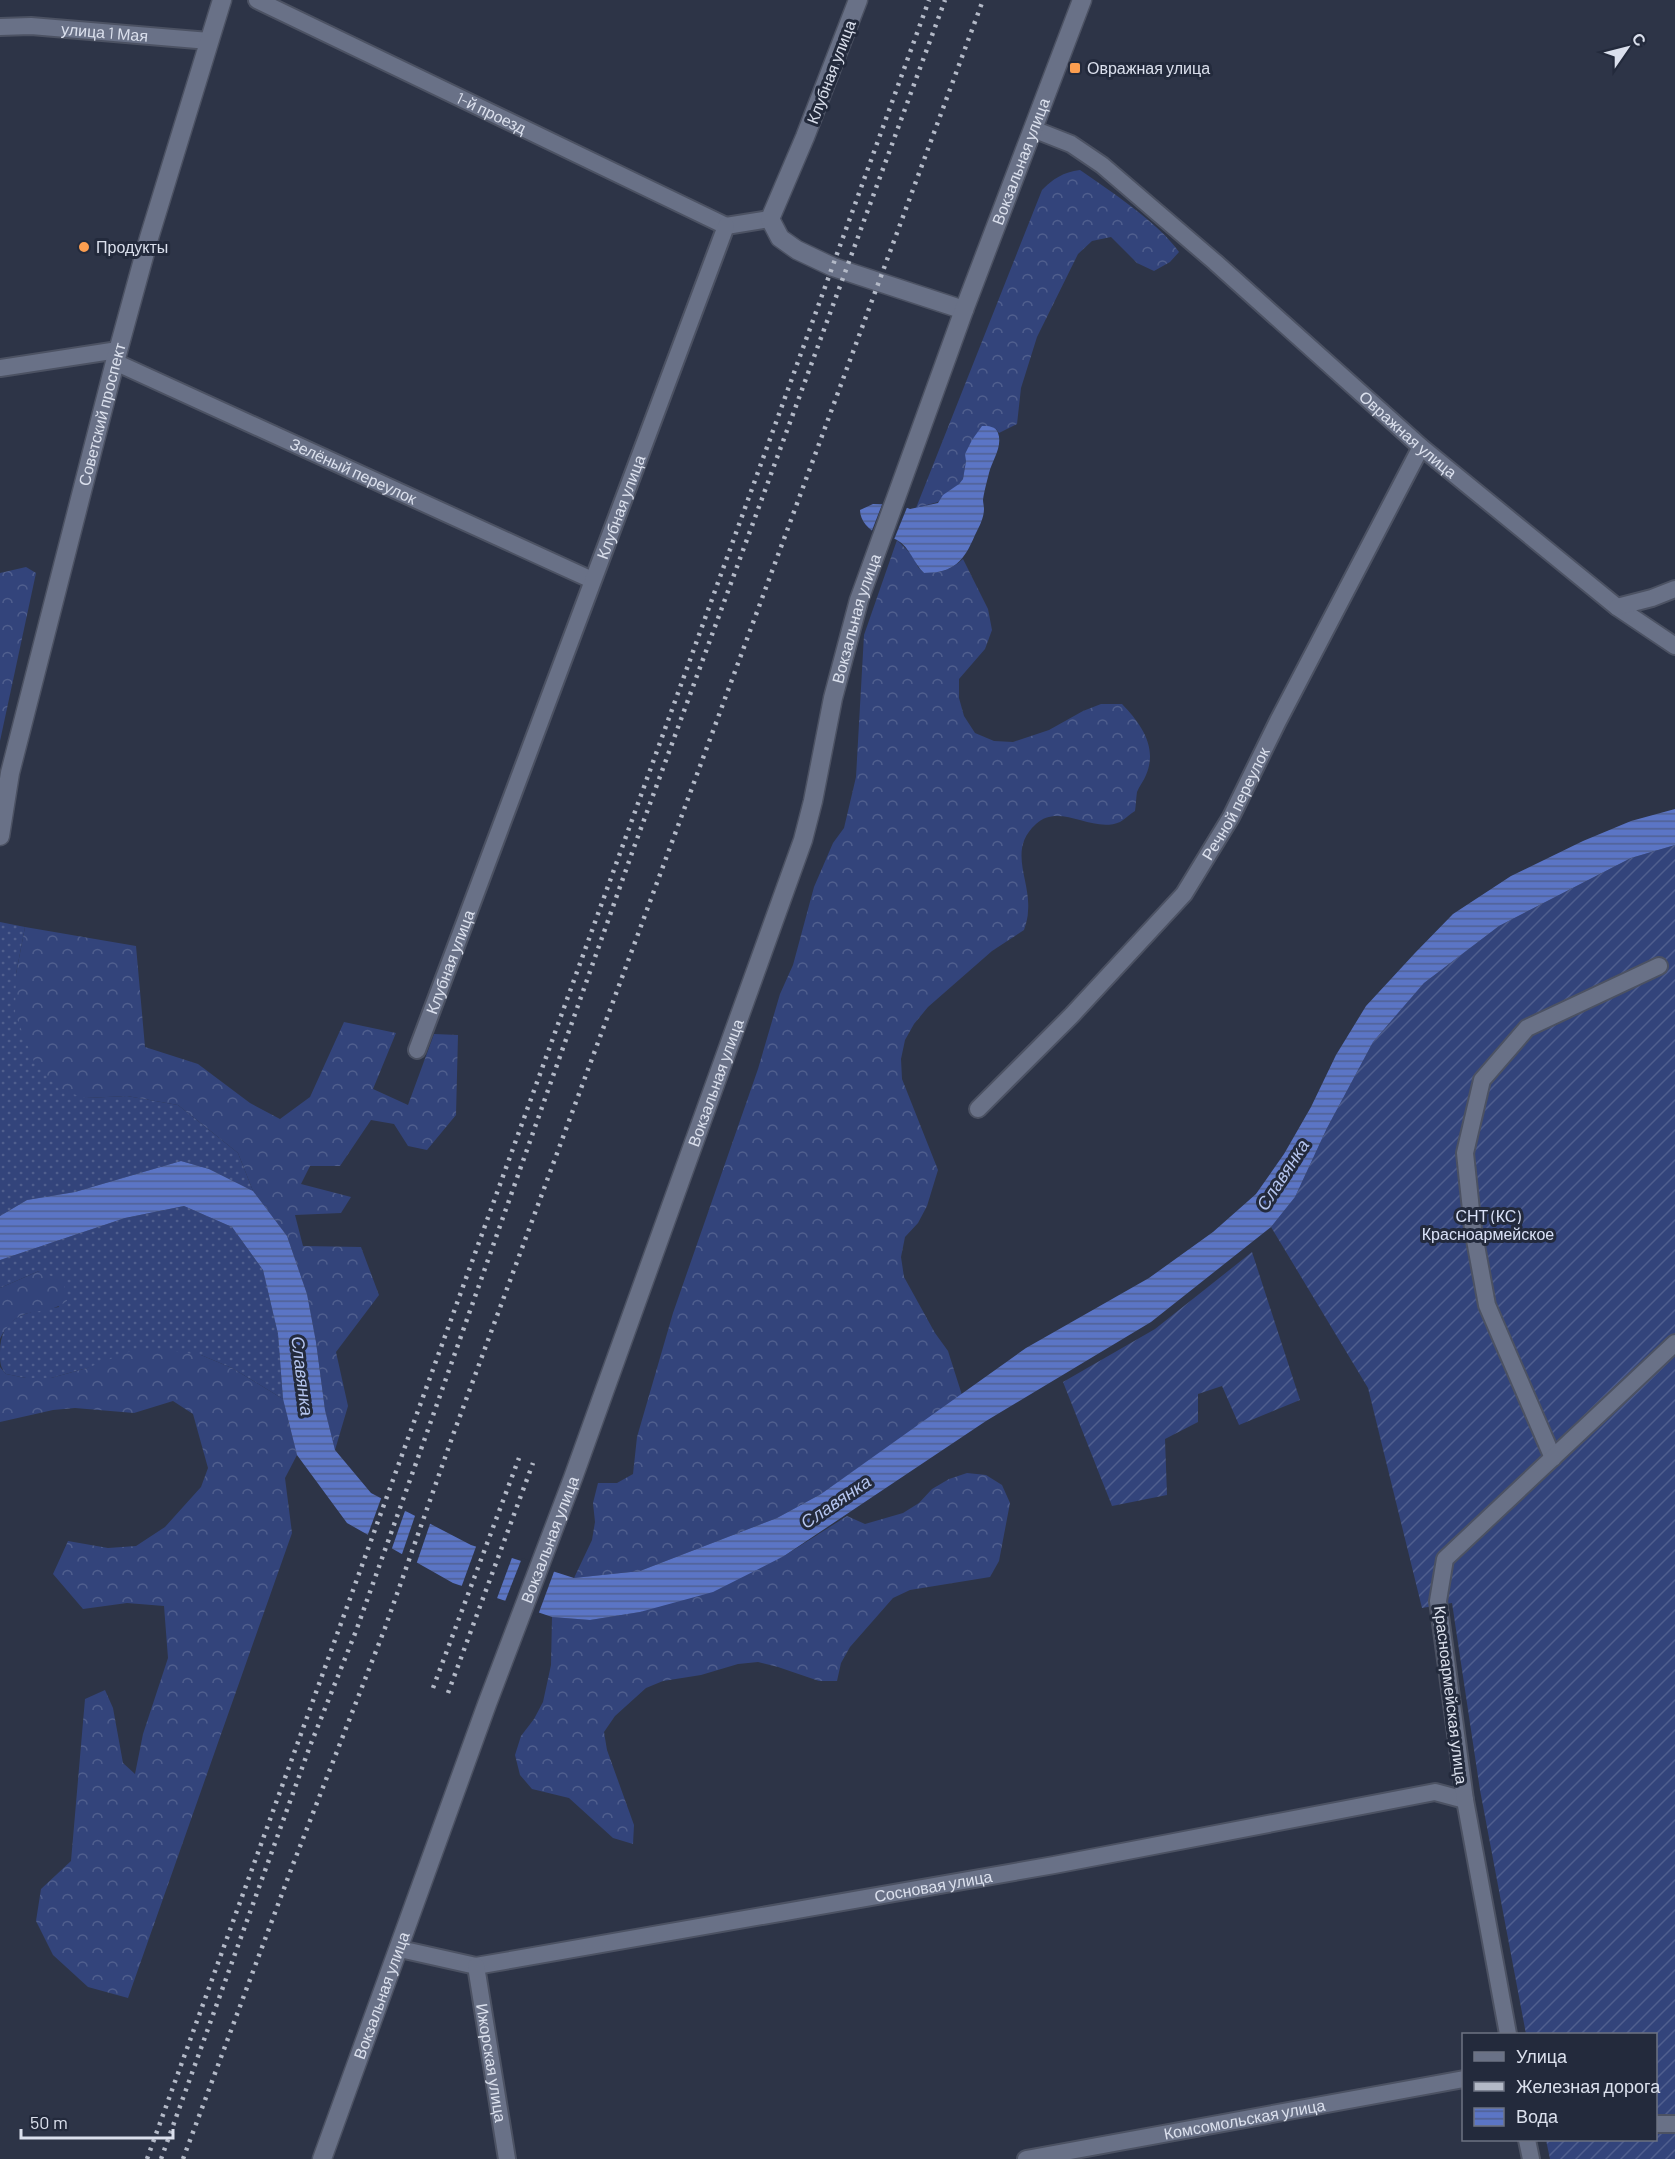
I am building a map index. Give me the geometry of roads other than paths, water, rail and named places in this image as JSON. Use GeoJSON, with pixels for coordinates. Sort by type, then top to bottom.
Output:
{"type":"FeatureCollection","features":[{"type":"Feature","properties":{"kind":"street","name":"Советский проспект"},"geometry":{"type":"LineString","coordinates":[[0,836],[5,774],[116,356],[149,238],[222,0]]}},
{"type":"Feature","properties":{"kind":"street","name":"1-й проезд"},"geometry":{"type":"LineString","coordinates":[[257,0],[726,226]]}},
{"type":"Feature","properties":{"kind":"street","name":"Клубная улица"},"geometry":{"type":"LineString","coordinates":[[770,219],[805,137],[858,0]]}},
{"type":"Feature","properties":{"kind":"street","name":"Вокзальная улица"},"geometry":{"type":"LineString","coordinates":[[322,2159],[400,1950],[487,1704],[573,1478],[803,840],[813,801],[832,698],[859,600],[964,310],[1082,0]]}},
{"type":"Feature","properties":{"kind":"street","name":"улица 1 Мая"},"geometry":{"type":"LineString","coordinates":[[0,27],[31,26],[209,41]]}},
{"type":"Feature","properties":{"kind":"street","name":"Овражная улица"},"geometry":{"type":"LineString","coordinates":[[1034,129],[1071,144],[1102,165],[1215,262],[1421,447],[1617,607],[1675,646]]}},
{"type":"Feature","properties":{"kind":"street"},"geometry":{"type":"LineString","coordinates":[[726,226],[770,219],[780,238],[797,250],[833,267],[964,310]]}},
{"type":"Feature","properties":{"kind":"street","name":"Клубная улица"},"geometry":{"type":"LineString","coordinates":[[417,1050],[726,226]]}},
{"type":"Feature","properties":{"kind":"street"},"geometry":{"type":"LineString","coordinates":[[0,368],[116,356]]}},
{"type":"Feature","properties":{"kind":"street","name":"Зелёный переулок"},"geometry":{"type":"LineString","coordinates":[[116,356],[592,580]]}},
{"type":"Feature","properties":{"kind":"street","name":"Речной переулок"},"geometry":{"type":"LineString","coordinates":[[978,1109],[1072,1016],[1184,894],[1231,817],[1278,721],[1421,447]]}},
{"type":"Feature","properties":{"kind":"street"},"geometry":{"type":"LineString","coordinates":[[1617,607],[1675,589]]}},
{"type":"Feature","properties":{"kind":"street"},"geometry":{"type":"LineString","coordinates":[[1553,1458],[1487,1305],[1473,1229],[1465,1153],[1482,1080],[1527,1028],[1659,966]]}},
{"type":"Feature","properties":{"kind":"street","name":"Красноармейская улица"},"geometry":{"type":"LineString","coordinates":[[1508,2033],[1465,1800],[1438,1601],[1445,1558],[1675,1343]]}},
{"type":"Feature","properties":{"kind":"street","name":"Сосновая улица"},"geometry":{"type":"LineString","coordinates":[[400,1950],[476,1966],[1054,1865],[1435,1792],[1465,1800]]}},
{"type":"Feature","properties":{"kind":"street","name":"Ижорская улица"},"geometry":{"type":"LineString","coordinates":[[476,1966],[507,2159]]}},
{"type":"Feature","properties":{"kind":"street","name":"Комсомольская улица"},"geometry":{"type":"LineString","coordinates":[[1026,2159],[1462,2079]]}},
{"type":"Feature","properties":{"kind":"street"},"geometry":{"type":"LineString","coordinates":[[1657,2124],[1675,2124]]}},
{"type":"Feature","properties":{"kind":"street"},"geometry":{"type":"LineString","coordinates":[[1528,2141],[1532,2159]]}},
{"type":"Feature","properties":{"kind":"water"},"geometry":{"type":"Polygon","coordinates":[[[982,426],[996,429],[999,443],[985,490],[981,522],[967,552],[957,564],[943,571],[924,573],[901,543],[881,536],[869,528],[863,521],[860,510],[873,504],[900,505],[910,509],[938,503],[943,495],[963,479],[965,454],[982,426]]]}},
{"type":"Feature","properties":{"kind":"water","name":"Славянка"},"geometry":{"type":"Polygon","coordinates":[[[1675,809],[1675,845],[1631,858],[1499,926],[1424,983],[1373,1042],[1327,1128],[1295,1197],[1271,1227],[1151,1322],[986,1421],[784,1556],[713,1592],[640,1612],[590,1620],[552,1617],[453,1583],[347,1523],[297,1455],[283,1399],[278,1334],[263,1270],[232,1227],[184,1206],[125,1218],[0,1260],[0,1216],[27,1200],[75,1192],[181,1161],[209,1169],[253,1191],[287,1236],[307,1294],[325,1410],[335,1450],[371,1493],[471,1545],[574,1578],[640,1571],[777,1518],[821,1494],[1026,1348],[1149,1278],[1213,1232],[1256,1194],[1284,1154],[1311,1107],[1336,1055],[1366,1006],[1453,914],[1511,876],[1583,841],[1631,821],[1675,809]]]}},
{"type":"Feature","properties":{"kind":"railway"},"geometry":{"type":"LineString","coordinates":[[147,2159],[929,0]]}},
{"type":"Feature","properties":{"kind":"railway"},"geometry":{"type":"LineString","coordinates":[[161,2159],[310,1746],[356,1631],[633,850],[945,0]]}},
{"type":"Feature","properties":{"kind":"railway"},"geometry":{"type":"LineString","coordinates":[[183,2159],[292,1867],[385,1628],[453,1435],[983,0]]}},
{"type":"Feature","properties":{"kind":"railway"},"geometry":{"type":"LineString","coordinates":[[433,1688],[519,1458]]}},
{"type":"Feature","properties":{"kind":"railway"},"geometry":{"type":"LineString","coordinates":[[448,1693],[533,1463]]}},
{"type":"Feature","properties":{"kind":"place","name":"Овражная улица"},"geometry":{"type":"Point","coordinates":[1075,68]}},
{"type":"Feature","properties":{"kind":"place","name":"Продукты"},"geometry":{"type":"Point","coordinates":[84,247]}},
{"type":"Feature","properties":{"kind":"park label","name":"СНТ (КС) Красноармейское"},"geometry":{"type":"Point","coordinates":[1488,1225]}}]}
